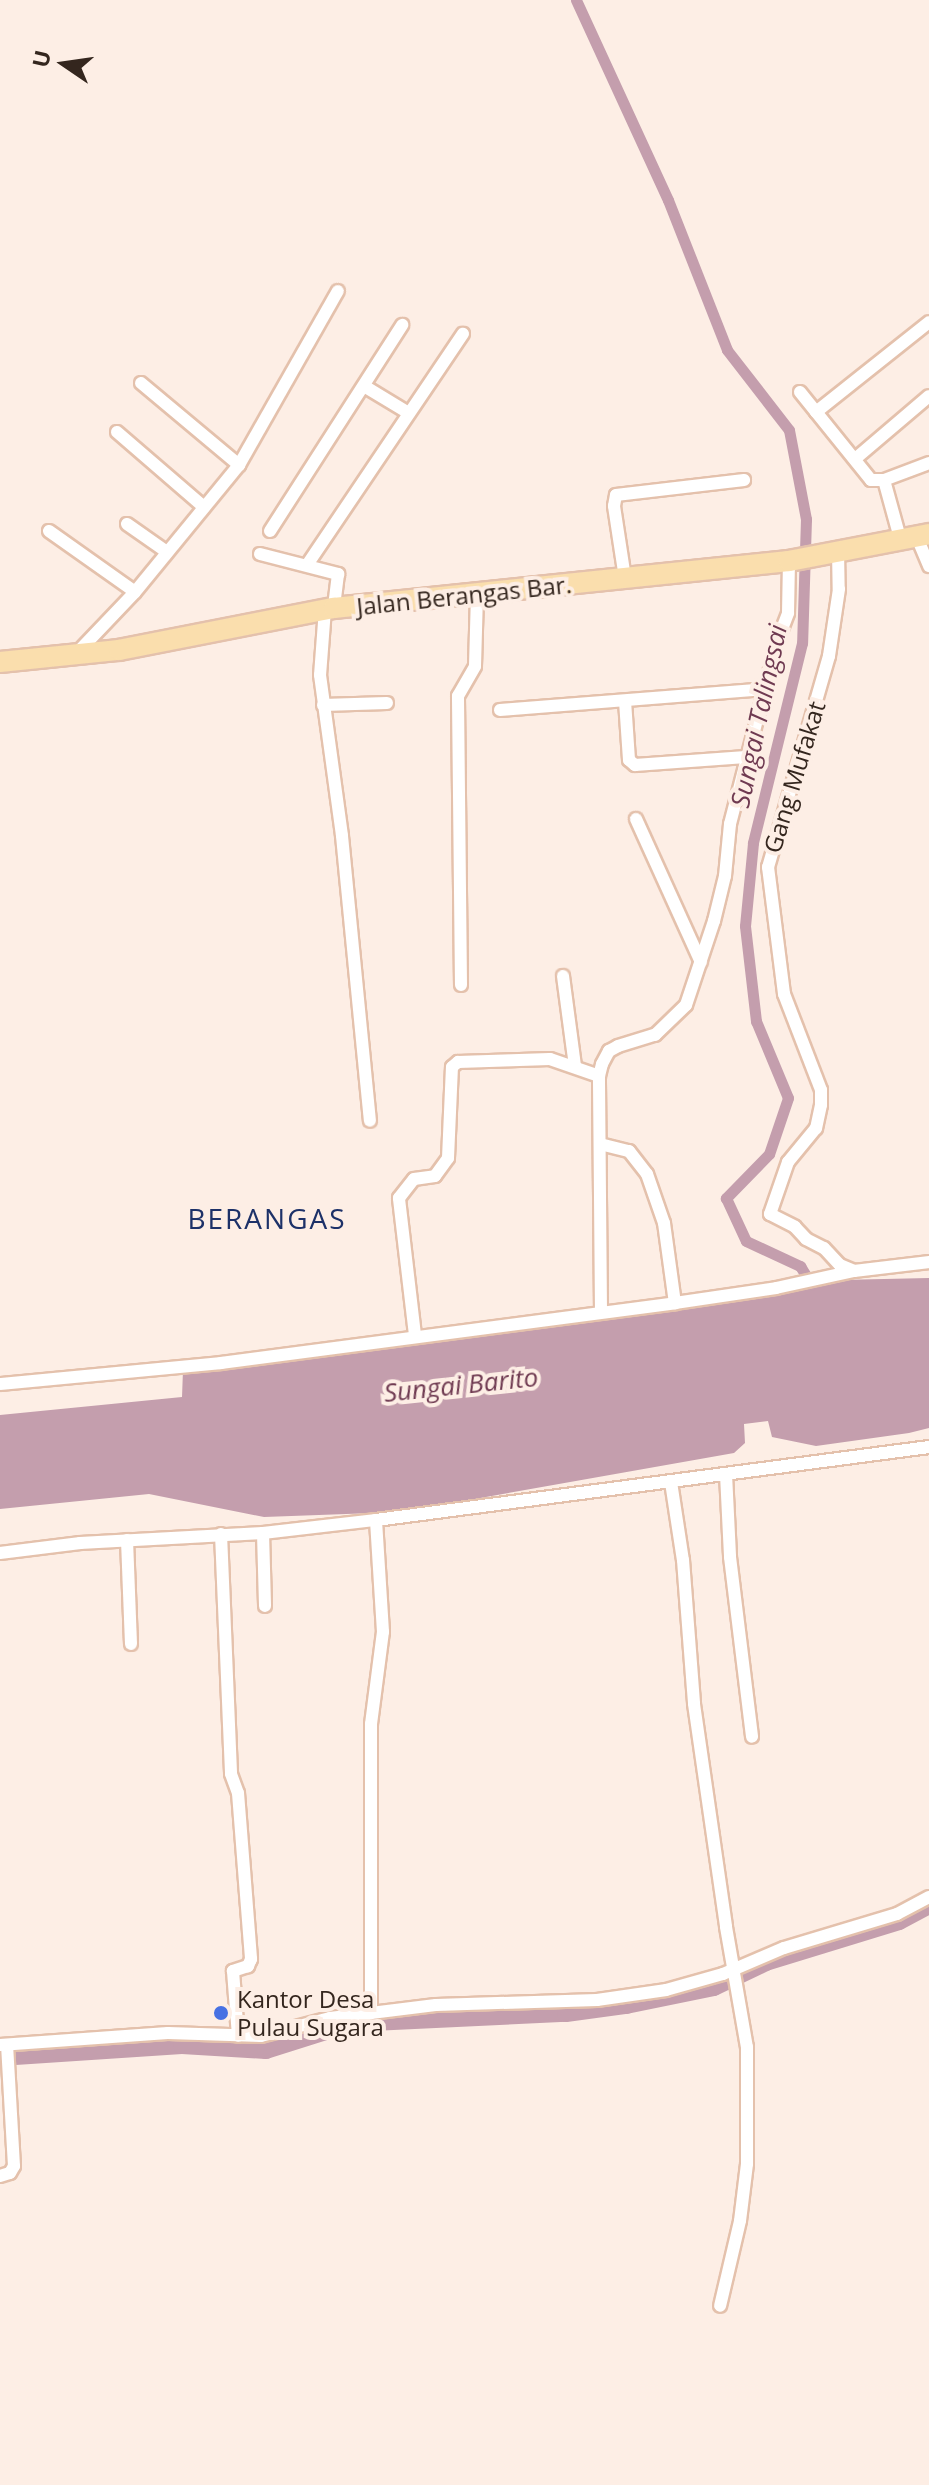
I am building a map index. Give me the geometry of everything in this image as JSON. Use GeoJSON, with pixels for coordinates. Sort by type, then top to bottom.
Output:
{"type":"FeatureCollection","features":[{"type":"Feature","properties":{"kind":"main road","name":"Jalan Berangas Bar."},"geometry":{"type":"LineString","coordinates":[[0,662],[75,655],[330,608],[794,560],[915,535]]}},
{"type":"Feature","properties":{"kind":"street"},"geometry":{"type":"LineString","coordinates":[[75,655],[135,592],[239,465],[338,291]]}},
{"type":"Feature","properties":{"kind":"street"},"geometry":{"type":"LineString","coordinates":[[816,412],[929,322]]}},
{"type":"Feature","properties":{"kind":"street"},"geometry":{"type":"LineString","coordinates":[[270,531],[402,325]]}},
{"type":"Feature","properties":{"kind":"street"},"geometry":{"type":"LineString","coordinates":[[307,565],[407,412],[463,334]]}},
{"type":"Feature","properties":{"kind":"street"},"geometry":{"type":"LineString","coordinates":[[141,383],[239,465]]}},
{"type":"Feature","properties":{"kind":"street"},"geometry":{"type":"LineString","coordinates":[[364,386],[407,412]]}},
{"type":"Feature","properties":{"kind":"street"},"geometry":{"type":"LineString","coordinates":[[800,392],[871,480],[884,480],[929,463]]}},
{"type":"Feature","properties":{"kind":"street"},"geometry":{"type":"LineString","coordinates":[[855,459],[929,396]]}},
{"type":"Feature","properties":{"kind":"street"},"geometry":{"type":"LineString","coordinates":[[117,432],[204,507]]}},
{"type":"Feature","properties":{"kind":"street"},"geometry":{"type":"LineString","coordinates":[[625,578],[614,506],[616,495],[744,480]]}},
{"type":"Feature","properties":{"kind":"street"},"geometry":{"type":"LineString","coordinates":[[884,480],[929,566]]}},
{"type":"Feature","properties":{"kind":"street"},"geometry":{"type":"LineString","coordinates":[[127,524],[167,552]]}},
{"type":"Feature","properties":{"kind":"street"},"geometry":{"type":"LineString","coordinates":[[49,531],[135,592]]}},
{"type":"Feature","properties":{"kind":"street","name":"Gang Mufakat"},"geometry":{"type":"LineString","coordinates":[[832,551],[839,589],[829,656],[768,867],[784,994],[821,1090],[821,1105],[816,1128],[788,1162],[770,1214],[824,1248],[850,1272]]}},
{"type":"Feature","properties":{"kind":"street"},"geometry":{"type":"LineString","coordinates":[[260,554],[338,574],[320,675],[342,836],[370,1121]]}},
{"type":"Feature","properties":{"kind":"street"},"geometry":{"type":"LineString","coordinates":[[601,1311],[599,1076],[609,1051],[655,1035],[681,1013],[701,962],[725,876],[730,824],[746,757],[790,601],[794,560]]}},
{"type":"Feature","properties":{"kind":"street"},"geometry":{"type":"LineString","coordinates":[[461,985],[458,696],[475,666],[477,593]]}},
{"type":"Feature","properties":{"kind":"street"},"geometry":{"type":"LineString","coordinates":[[500,710],[765,689]]}},
{"type":"Feature","properties":{"kind":"street"},"geometry":{"type":"LineString","coordinates":[[625,701],[629,760],[635,765],[746,757]]}},
{"type":"Feature","properties":{"kind":"street"},"geometry":{"type":"LineString","coordinates":[[323,705],[387,703]]}},
{"type":"Feature","properties":{"kind":"street"},"geometry":{"type":"LineString","coordinates":[[636,819],[701,962]]}},
{"type":"Feature","properties":{"kind":"street"},"geometry":{"type":"LineString","coordinates":[[563,976],[575,1066]]}},
{"type":"Feature","properties":{"kind":"street"},"geometry":{"type":"LineString","coordinates":[[415,1335],[399,1198],[414,1179],[435,1176],[448,1158],[452,1067],[458,1062],[550,1059],[599,1076]]}},
{"type":"Feature","properties":{"kind":"street"},"geometry":{"type":"LineString","coordinates":[[600,1144],[629,1151],[647,1174],[664,1223],[675,1303]]}},
{"type":"Feature","properties":{"kind":"street"},"geometry":{"type":"LineString","coordinates":[[0,1384],[221,1363],[675,1303],[850,1272],[929,1262]]}},
{"type":"Feature","properties":{"kind":"street"},"geometry":{"type":"LineString","coordinates":[[0,1553],[127,1540],[263,1533],[929,1447]]}},
{"type":"Feature","properties":{"kind":"street"},"geometry":{"type":"LineString","coordinates":[[726,1474],[730,1557],[752,1737]]}},
{"type":"Feature","properties":{"kind":"street"},"geometry":{"type":"LineString","coordinates":[[671,1482],[683,1560],[694,1704],[747,2047],[749,2115],[740,2221],[720,2306]]}},
{"type":"Feature","properties":{"kind":"street"},"geometry":{"type":"LineString","coordinates":[[371,2013],[371,1724],[383,1632],[376,1520]]}},
{"type":"Feature","properties":{"kind":"street"},"geometry":{"type":"LineString","coordinates":[[263,1533],[265,1606]]}},
{"type":"Feature","properties":{"kind":"street"},"geometry":{"type":"LineString","coordinates":[[221,1534],[231,1774],[238,1793],[251,1959],[248,1966],[233,1971],[238,2036]]}},
{"type":"Feature","properties":{"kind":"street"},"geometry":{"type":"LineString","coordinates":[[127,1540],[131,1644]]}},
{"type":"Feature","properties":{"kind":"street"},"geometry":{"type":"LineString","coordinates":[[0,2176],[10,2173],[14,2166],[6,2052],[168,2033],[276,2034],[330,2018],[436,2005],[597,2000],[680,1987],[734,1977],[784,1948],[897,1914],[929,1897]]}},
{"type":"Feature","properties":{"kind":"water","name":"Sungai Barito"},"geometry":{"type":"Polygon","coordinates":[[[929,1278],[929,1428],[909,1433],[816,1446],[772,1437],[768,1421],[744,1424],[745,1443],[734,1453],[401,1512],[264,1517],[149,1494],[0,1509],[0,1415],[182,1397],[183,1370],[434,1336],[455,1339],[839,1280],[929,1278]]]}},
{"type":"Feature","properties":{"kind":"waterway","name":"Sungai Talingsai"},"geometry":{"type":"LineString","coordinates":[[576,0],[668,200],[727,350],[789,430],[806,519],[802,643],[753,843],[745,926],[756,1021],[788,1098],[769,1154],[726,1198],[746,1241],[800,1266],[812,1285]]}},
{"type":"Feature","properties":{"kind":"waterway"},"geometry":{"type":"LineString","coordinates":[[0,2057],[182,2045],[266,2050],[351,2023],[566,2013],[626,2005],[714,1987],[766,1962],[899,1921],[929,1905]]}},
{"type":"Feature","properties":{"kind":"place","name":"Kantor Desa Pulau Sugara"},"geometry":{"type":"Point","coordinates":[221,2013]}},
{"type":"Feature","properties":{"kind":"district","name":"BERANGAS"},"geometry":{"type":"Point","coordinates":[267,1218]}}]}
